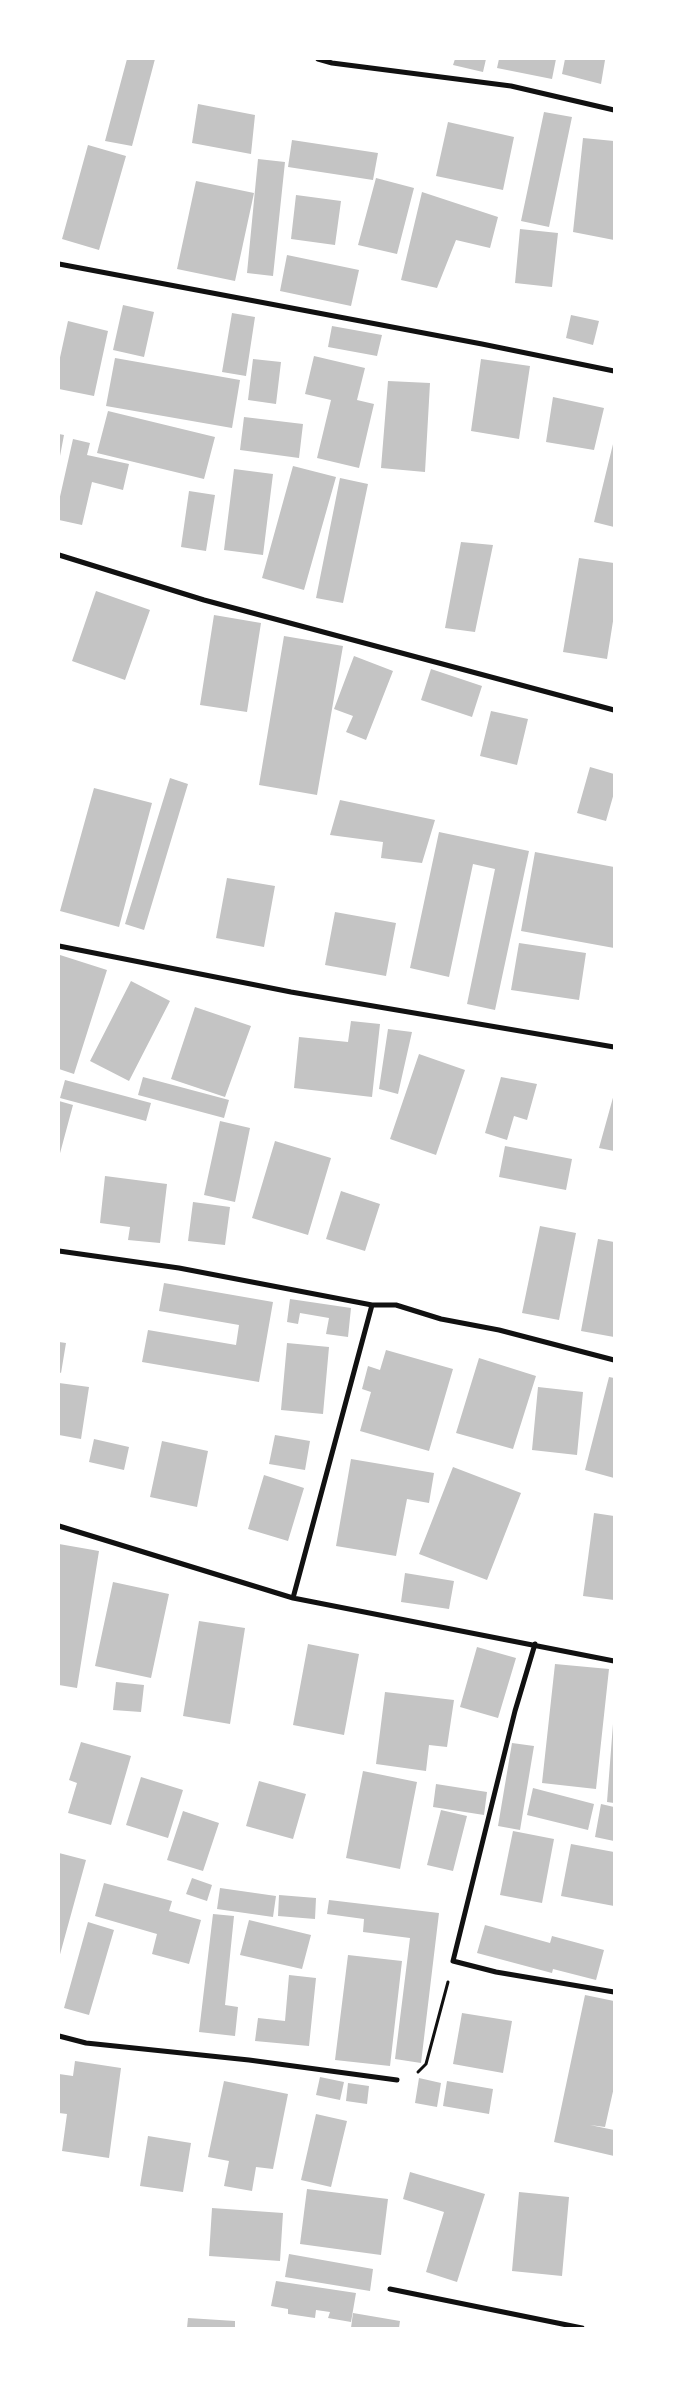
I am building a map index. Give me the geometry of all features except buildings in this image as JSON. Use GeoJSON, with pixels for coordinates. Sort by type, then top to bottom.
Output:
{"type":"FeatureCollection","features":[{"type":"Feature","properties":{"kind":"street"},"geometry":{"type":"LineString","coordinates":[[318,59],[332,63],[511,86],[614,110]]}},
{"type":"Feature","properties":{"kind":"street"},"geometry":{"type":"LineString","coordinates":[[59,264],[482,344],[614,372]]}},
{"type":"Feature","properties":{"kind":"street"},"geometry":{"type":"LineString","coordinates":[[59,555],[213,602],[614,710]]}},
{"type":"Feature","properties":{"kind":"street"},"geometry":{"type":"LineString","coordinates":[[59,946],[291,992],[614,1047]]}},
{"type":"Feature","properties":{"kind":"street"},"geometry":{"type":"LineString","coordinates":[[59,1251],[180,1268],[372,1304],[396,1306],[441,1319],[499,1330],[614,1360]]}},
{"type":"Feature","properties":{"kind":"street"},"geometry":{"type":"LineString","coordinates":[[293,1598],[372,1304]]}},
{"type":"Feature","properties":{"kind":"street"},"geometry":{"type":"LineString","coordinates":[[59,1526],[293,1598],[614,1661]]}},
{"type":"Feature","properties":{"kind":"street"},"geometry":{"type":"LineString","coordinates":[[535,1644],[515,1711],[453,1961],[496,1972],[614,1992]]}},
{"type":"Feature","properties":{"kind":"street"},"geometry":{"type":"LineString","coordinates":[[59,2036],[86,2043],[249,2060],[397,2080]]}},
{"type":"Feature","properties":{"kind":"street"},"geometry":{"type":"LineString","coordinates":[[390,2289],[582,2328]]}},
{"type":"Feature","properties":{"kind":"path"},"geometry":{"type":"LineString","coordinates":[[397,2080],[412,2078],[426,2064],[453,1961]]}}]}
